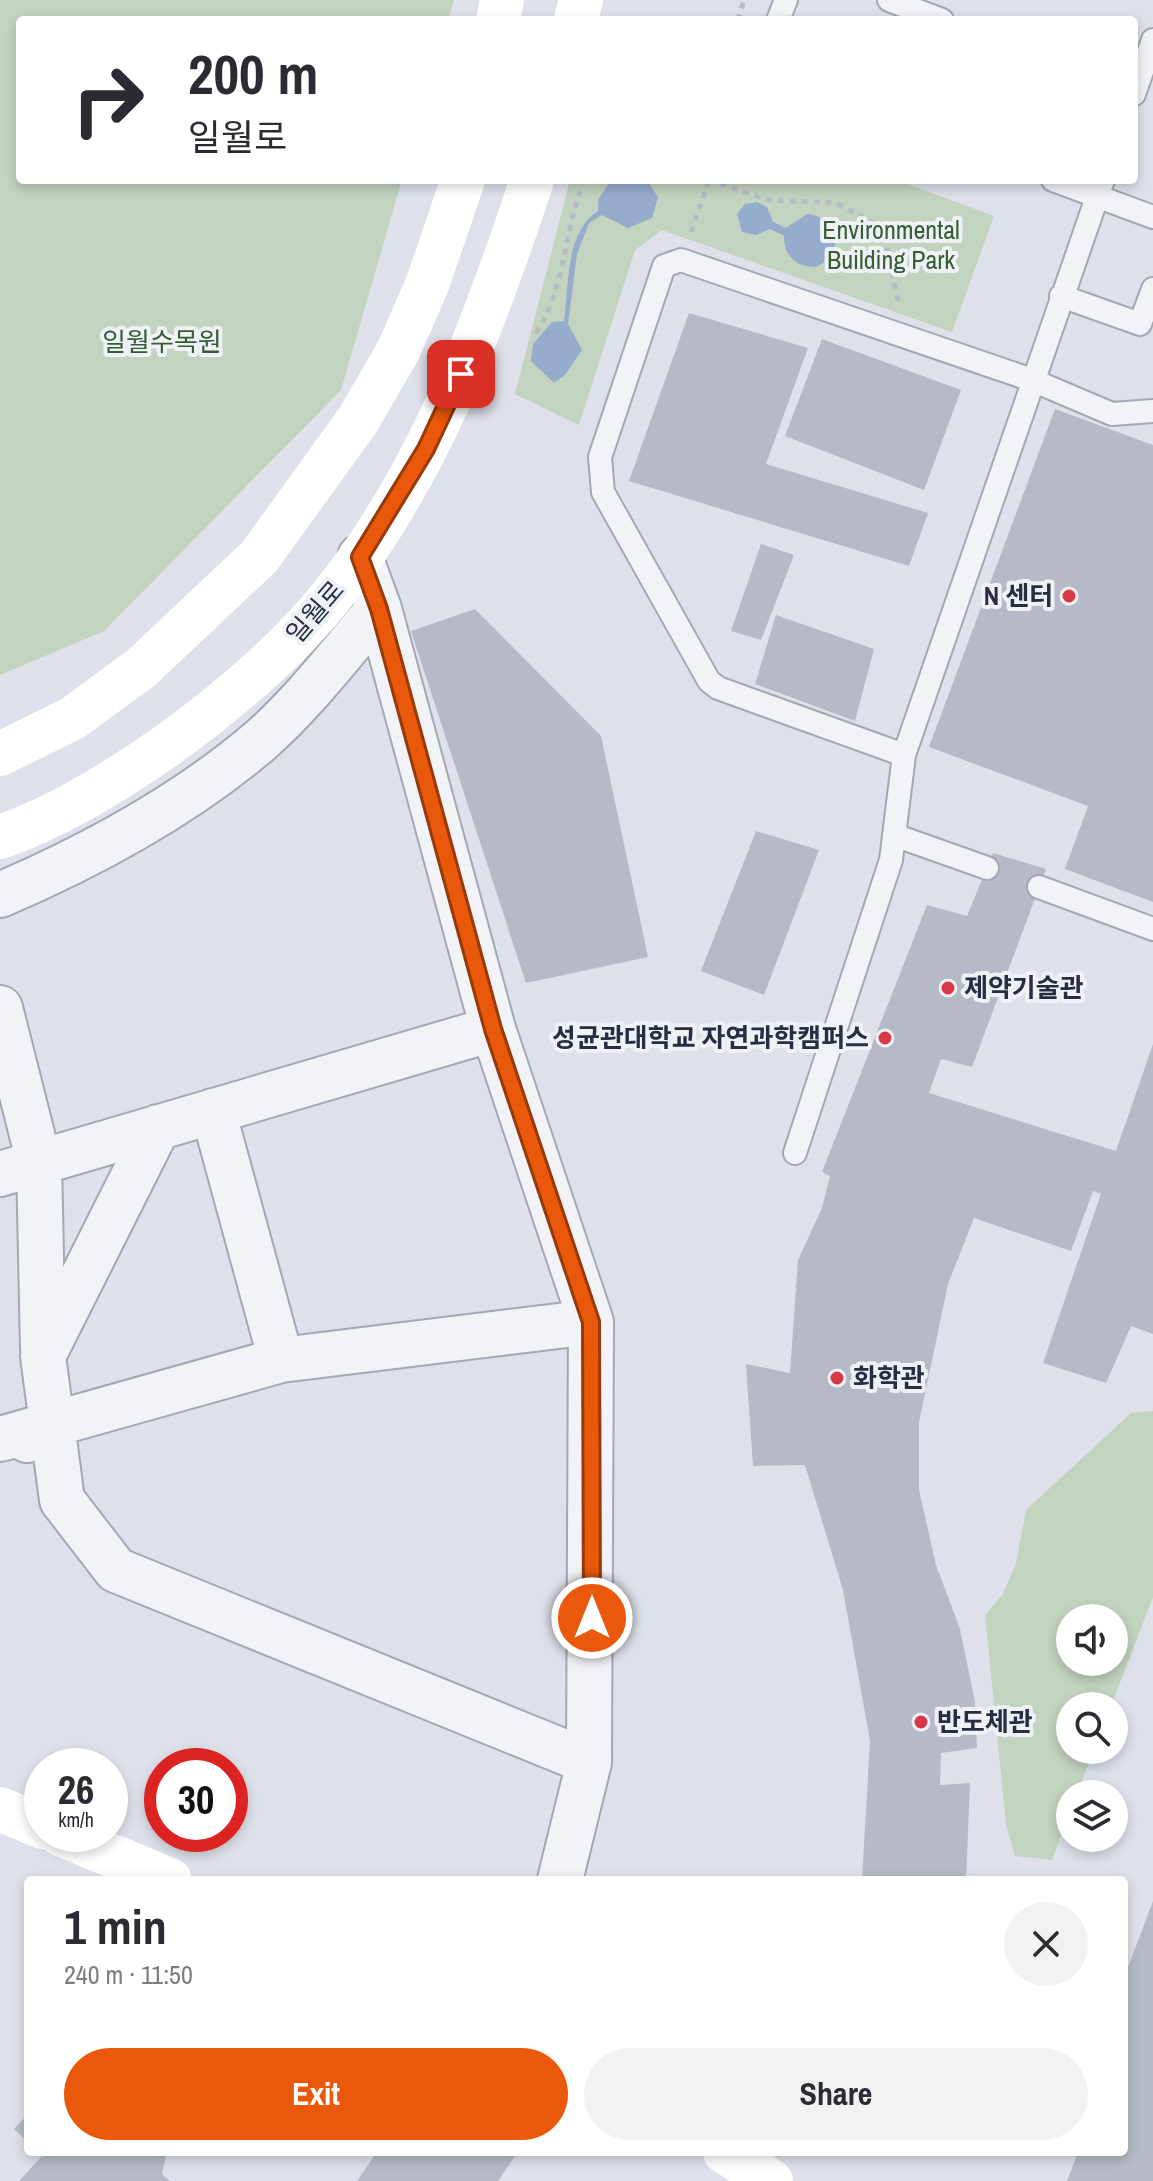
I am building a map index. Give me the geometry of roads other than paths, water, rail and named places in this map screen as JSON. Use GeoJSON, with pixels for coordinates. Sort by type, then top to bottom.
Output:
{"type":"FeatureCollection","features":[{"type":"Feature","properties":{"kind":"street"},"geometry":{"type":"LineString","coordinates":[[0,754],[73,718],[141,668],[259,557],[358,420],[398,351],[427,285],[462,184]]}},
{"type":"Feature","properties":{"kind":"street","name":"일월로"},"geometry":{"type":"LineString","coordinates":[[0,837],[21,830],[130,771],[191,728],[273,658],[330,599],[360,557],[426,449],[450,400],[531,184]]}},
{"type":"Feature","properties":{"kind":"street"},"geometry":{"type":"LineString","coordinates":[[360,557],[379,609],[493,1029],[591,1322],[589,1762],[561,1876]]}},
{"type":"Feature","properties":{"kind":"street","name":"일월로"},"geometry":{"type":"LineString","coordinates":[[0,895],[68,866],[130,832],[220,772],[261,739],[305,696],[379,609]]}},
{"type":"Feature","properties":{"kind":"street"},"geometry":{"type":"LineString","coordinates":[[0,1008],[62,1500],[116,1570],[589,1762]]}},
{"type":"Feature","properties":{"kind":"street"},"geometry":{"type":"LineString","coordinates":[[20,1168],[493,1029]]}},
{"type":"Feature","properties":{"kind":"street"},"geometry":{"type":"LineString","coordinates":[[213,1111],[281,1360]]}},
{"type":"Feature","properties":{"kind":"street"},"geometry":{"type":"LineString","coordinates":[[43,1356],[158,1127]]}},
{"type":"Feature","properties":{"kind":"street"},"geometry":{"type":"LineString","coordinates":[[0,1439],[281,1360],[591,1322]]}},
{"type":"Feature","properties":{"kind":"street"},"geometry":{"type":"LineString","coordinates":[[0,1457],[52,1424]]}},
{"type":"Feature","properties":{"kind":"street"},"geometry":{"type":"LineString","coordinates":[[0,1809],[24,1819]]}},
{"type":"Feature","properties":{"kind":"street"},"geometry":{"type":"LineString","coordinates":[[103,1852],[160,1876]]}},
{"type":"Feature","properties":{"kind":"street"},"geometry":{"type":"LineString","coordinates":[[731,2156],[771,2181]]}},
{"type":"Feature","properties":{"kind":"lane"},"geometry":{"type":"LineString","coordinates":[[889,0],[931,16]]}},
{"type":"Feature","properties":{"kind":"lane"},"geometry":{"type":"LineString","coordinates":[[1138,82],[1153,40]]}},
{"type":"Feature","properties":{"kind":"lane"},"geometry":{"type":"LineString","coordinates":[[1076,184],[1100,188],[1153,217]]}},
{"type":"Feature","properties":{"kind":"lane"},"geometry":{"type":"LineString","coordinates":[[795,1153],[891,860],[904,755],[1100,188]]}},
{"type":"Feature","properties":{"kind":"lane"},"geometry":{"type":"LineString","coordinates":[[904,755],[726,691],[709,681],[603,492],[600,457],[664,266],[681,260],[1032,380],[1112,414],[1153,411]]}},
{"type":"Feature","properties":{"kind":"lane"},"geometry":{"type":"LineString","coordinates":[[1061,296],[1140,324],[1153,289]]}},
{"type":"Feature","properties":{"kind":"lane"},"geometry":{"type":"LineString","coordinates":[[894,835],[987,868]]}},
{"type":"Feature","properties":{"kind":"lane"},"geometry":{"type":"LineString","coordinates":[[1039,887],[1153,929]]}},
{"type":"Feature","properties":{"kind":"water"},"geometry":{"type":"Polygon","coordinates":[[[608,184],[650,184],[658,197],[652,218],[628,228],[602,215],[589,223],[577,254],[568,324],[582,350],[565,375],[554,383],[531,361],[533,344],[552,322],[564,321],[574,246],[587,220],[598,211],[598,200],[608,184]]]}},
{"type":"Feature","properties":{"kind":"water"},"geometry":{"type":"Polygon","coordinates":[[[757,202],[767,207],[773,222],[786,228],[807,214],[826,222],[835,237],[832,254],[816,267],[803,265],[789,255],[784,236],[770,229],[756,235],[742,232],[737,214],[745,204],[757,202]]]}},
{"type":"Feature","properties":{"kind":"place","name":"N 센터"},"geometry":{"type":"Point","coordinates":[1069,596]}},
{"type":"Feature","properties":{"kind":"place","name":"제약기술관"},"geometry":{"type":"Point","coordinates":[948,988]}},
{"type":"Feature","properties":{"kind":"place","name":"성균관대학교 자연과학캠퍼스"},"geometry":{"type":"Point","coordinates":[885,1038]}},
{"type":"Feature","properties":{"kind":"place","name":"화학관"},"geometry":{"type":"Point","coordinates":[837,1378]}},
{"type":"Feature","properties":{"kind":"place","name":"반도체관"},"geometry":{"type":"Point","coordinates":[921,1722]}},
{"type":"Feature","properties":{"kind":"park label","name":"Environmental Building Park"},"geometry":{"type":"Point","coordinates":[891,245]}},
{"type":"Feature","properties":{"kind":"park label","name":"일월수목원"},"geometry":{"type":"Point","coordinates":[162,342]}}]}
